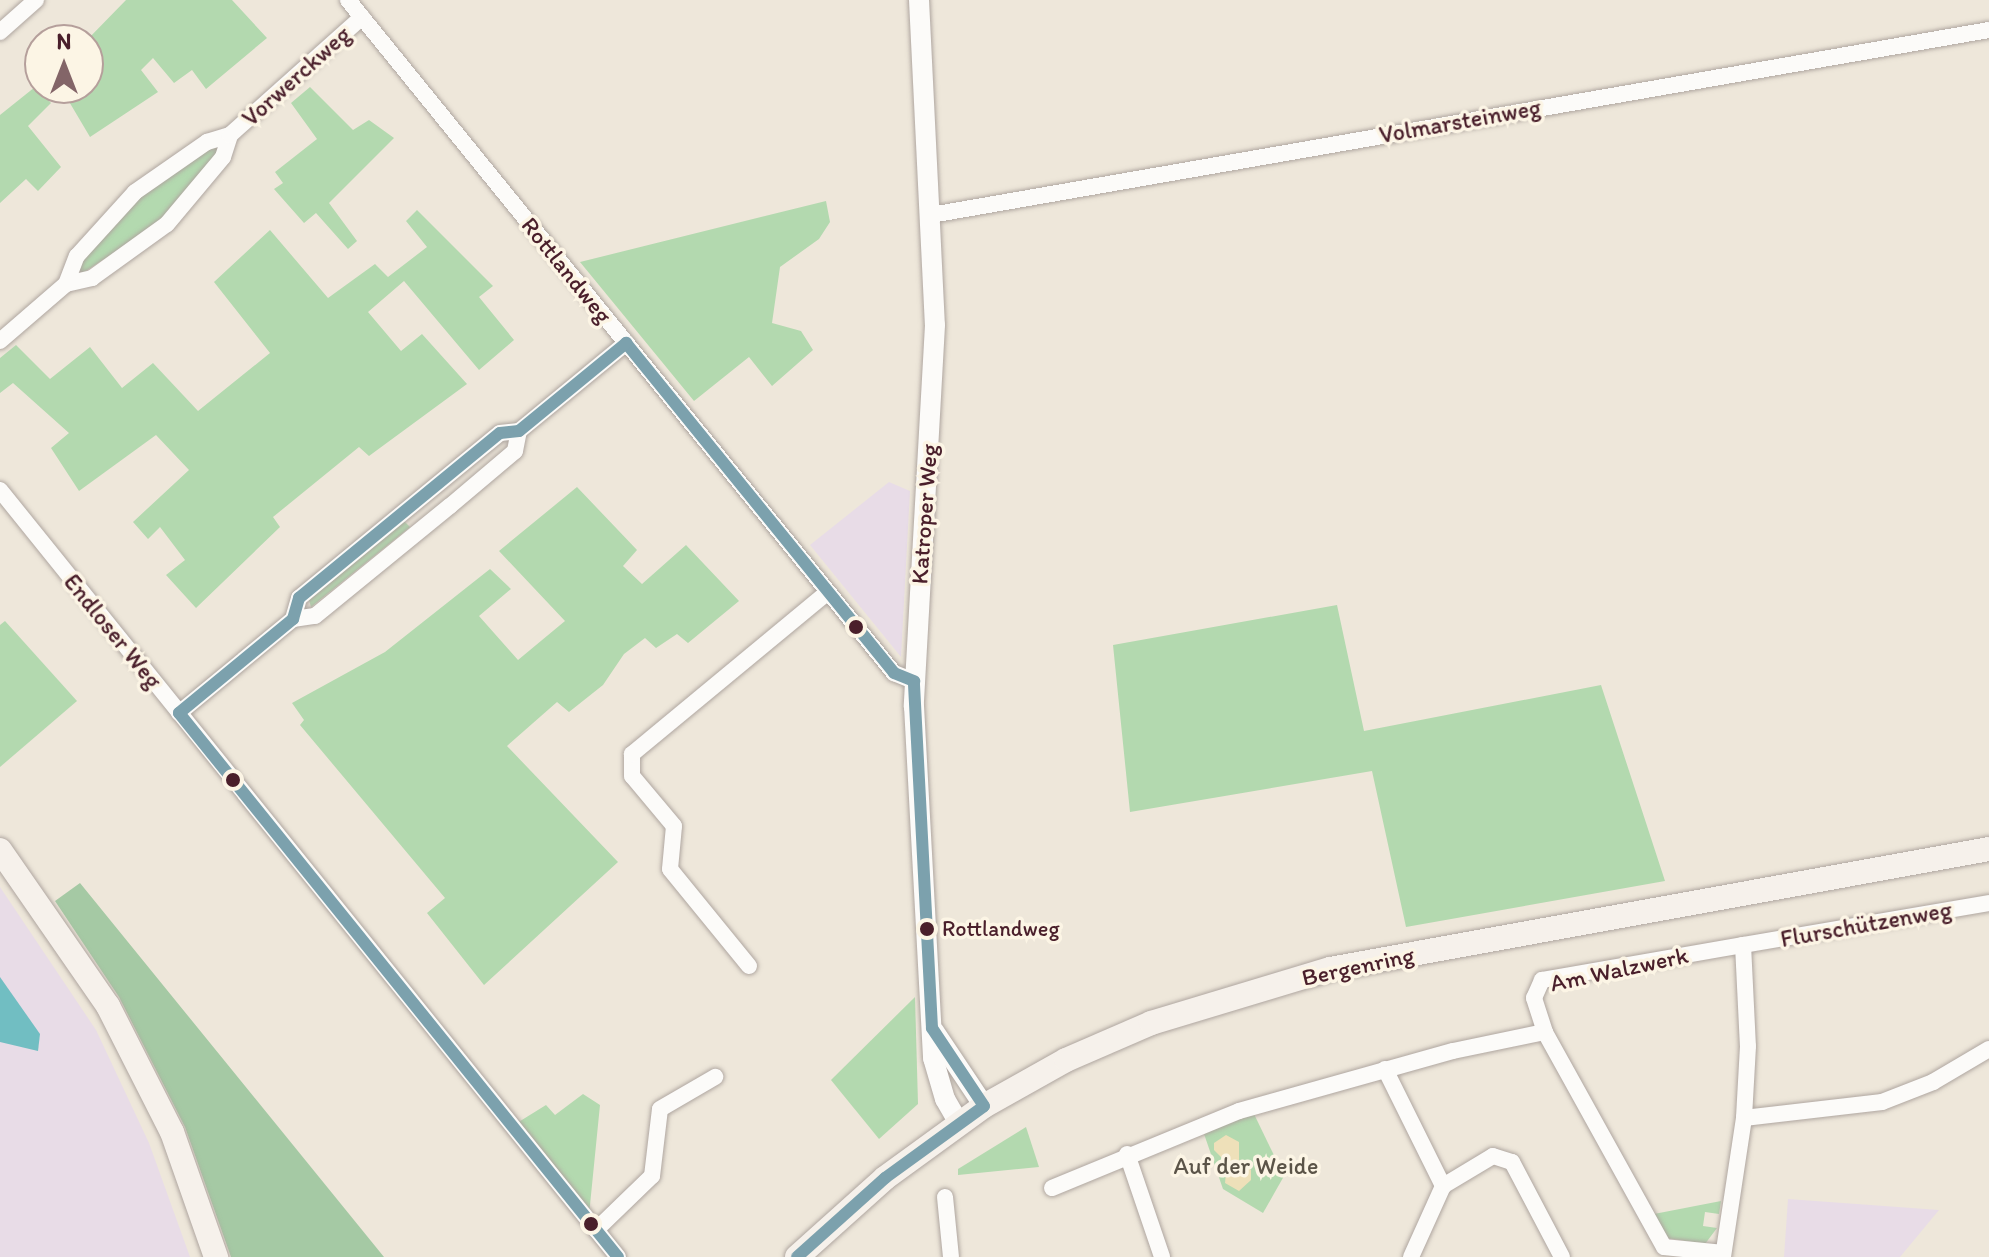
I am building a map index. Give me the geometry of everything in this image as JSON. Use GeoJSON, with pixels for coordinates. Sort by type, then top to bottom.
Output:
{"type":"FeatureCollection","features":[{"type":"Feature","properties":{"kind":"main road","name":"Bergenring"},"geometry":{"type":"LineString","coordinates":[[797,1257],[885,1178],[984,1106],[1066,1060],[1151,1023],[1330,969],[1989,849]]}},
{"type":"Feature","properties":{"kind":"main road"},"geometry":{"type":"LineString","coordinates":[[0,850],[108,1006],[172,1132],[216,1257]]}},
{"type":"Feature","properties":{"kind":"street"},"geometry":{"type":"LineString","coordinates":[[0,32],[36,0]]}},
{"type":"Feature","properties":{"kind":"street","name":"Rottlandweg"},"geometry":{"type":"LineString","coordinates":[[348,0],[894,673],[914,681]]}},
{"type":"Feature","properties":{"kind":"street","name":"Katroper Weg"},"geometry":{"type":"LineString","coordinates":[[919,0],[935,325],[914,681],[932,1028],[945,1099],[959,1123]]}},
{"type":"Feature","properties":{"kind":"street","name":"Vorwerckweg"},"geometry":{"type":"LineString","coordinates":[[0,341],[66,284],[77,256],[135,192],[207,142],[230,135],[362,17]]}},
{"type":"Feature","properties":{"kind":"street","name":"Volmarsteinweg"},"geometry":{"type":"LineString","coordinates":[[931,215],[1989,30]]}},
{"type":"Feature","properties":{"kind":"street","name":"Vorwerckweg"},"geometry":{"type":"LineString","coordinates":[[66,284],[92,278],[167,224],[223,157],[230,135]]}},
{"type":"Feature","properties":{"kind":"street"},"geometry":{"type":"LineString","coordinates":[[293,619],[299,598],[500,433],[519,431],[626,343]]}},
{"type":"Feature","properties":{"kind":"street"},"geometry":{"type":"LineString","coordinates":[[179,713],[293,619],[315,616],[450,506],[515,451],[519,431]]}},
{"type":"Feature","properties":{"kind":"street","name":"Endloser Weg"},"geometry":{"type":"LineString","coordinates":[[0,490],[618,1257]]}},
{"type":"Feature","properties":{"kind":"street"},"geometry":{"type":"LineString","coordinates":[[749,966],[670,869],[674,826],[632,776],[632,754],[828,592]]}},
{"type":"Feature","properties":{"kind":"street","name":"Flurschützenweg"},"geometry":{"type":"LineString","coordinates":[[1743,945],[1989,903]]}},
{"type":"Feature","properties":{"kind":"street","name":"Am Walzwerk"},"geometry":{"type":"LineString","coordinates":[[1743,945],[1748,1046],[1744,1118],[1723,1255],[1664,1247],[1545,1032],[1534,998],[1542,980],[1743,945]]}},
{"type":"Feature","properties":{"kind":"street"},"geometry":{"type":"LineString","coordinates":[[932,1028],[984,1106]]}},
{"type":"Feature","properties":{"kind":"street"},"geometry":{"type":"LineString","coordinates":[[1052,1188],[1127,1154],[1239,1111],[1385,1069],[1545,1032]]}},
{"type":"Feature","properties":{"kind":"street"},"geometry":{"type":"LineString","coordinates":[[1744,1118],[1882,1102],[1933,1082],[1989,1049]]}},
{"type":"Feature","properties":{"kind":"street"},"geometry":{"type":"LineString","coordinates":[[1385,1069],[1443,1186]]}},
{"type":"Feature","properties":{"kind":"street"},"geometry":{"type":"LineString","coordinates":[[596,1230],[652,1176],[660,1109],[715,1077]]}},
{"type":"Feature","properties":{"kind":"street"},"geometry":{"type":"LineString","coordinates":[[1127,1154],[1162,1257]]}},
{"type":"Feature","properties":{"kind":"street"},"geometry":{"type":"LineString","coordinates":[[1411,1257],[1443,1186],[1493,1156],[1512,1162],[1562,1257]]}},
{"type":"Feature","properties":{"kind":"street"},"geometry":{"type":"LineString","coordinates":[[945,1197],[951,1257]]}},
{"type":"Feature","properties":{"kind":"shaded area"},"geometry":{"type":"Polygon","coordinates":[[[889,482],[910,491],[901,657],[810,545],[889,482]]]}},
{"type":"Feature","properties":{"kind":"shaded area"},"geometry":{"type":"Polygon","coordinates":[[[0,887],[96,1030],[149,1143],[190,1257],[0,1257],[0,887]]]}},
{"type":"Feature","properties":{"kind":"shaded area"},"geometry":{"type":"Polygon","coordinates":[[[1788,1199],[1939,1210],[1900,1257],[1784,1257],[1788,1199]]]}},
{"type":"Feature","properties":{"kind":"green space"},"geometry":{"type":"Polygon","coordinates":[[[126,0],[232,0],[267,38],[206,89],[192,70],[174,83],[153,58],[141,70],[158,92],[90,137],[70,104],[104,104],[103,24],[126,0]]]}},
{"type":"Feature","properties":{"kind":"green space"},"geometry":{"type":"Polygon","coordinates":[[[310,87],[353,130],[369,120],[394,138],[329,203],[357,241],[348,249],[316,213],[304,223],[274,189],[283,183],[275,172],[317,139],[291,103],[310,87]]]}},
{"type":"Feature","properties":{"kind":"green space"},"geometry":{"type":"Polygon","coordinates":[[[24,96],[24,104],[50,104],[28,126],[61,167],[38,191],[26,179],[0,203],[0,115],[24,96]]]}},
{"type":"Feature","properties":{"kind":"green space"},"geometry":{"type":"Polygon","coordinates":[[[207,147],[217,147],[219,154],[155,226],[78,276],[76,265],[138,196],[207,147]]]}},
{"type":"Feature","properties":{"kind":"green space"},"geometry":{"type":"Polygon","coordinates":[[[826,201],[830,222],[819,239],[780,267],[772,323],[801,331],[813,350],[772,386],[749,357],[694,401],[580,262],[826,201]]]}},
{"type":"Feature","properties":{"kind":"green space"},"geometry":{"type":"Polygon","coordinates":[[[417,210],[493,286],[479,297],[514,340],[479,370],[404,281],[368,312],[401,351],[422,334],[467,384],[369,456],[359,447],[273,517],[280,527],[196,608],[166,575],[185,560],[160,527],[148,539],[133,522],[189,470],[156,435],[79,491],[51,448],[69,433],[13,383],[0,393],[0,358],[16,345],[50,379],[90,347],[122,388],[153,363],[198,411],[270,353],[214,282],[270,230],[328,298],[375,264],[388,277],[427,247],[406,221],[417,210]]]}},
{"type":"Feature","properties":{"kind":"green space"},"geometry":{"type":"Polygon","coordinates":[[[577,487],[637,550],[623,566],[642,584],[686,545],[739,601],[688,643],[677,634],[656,648],[645,638],[624,654],[603,685],[569,712],[557,702],[507,746],[618,862],[484,985],[427,913],[445,898],[300,725],[304,720],[292,703],[385,652],[490,569],[511,589],[479,616],[518,660],[565,621],[499,551],[577,487]]]}},
{"type":"Feature","properties":{"kind":"green space"},"geometry":{"type":"Polygon","coordinates":[[[403,520],[410,527],[311,607],[309,600],[403,520]]]}},
{"type":"Feature","properties":{"kind":"green space"},"geometry":{"type":"Polygon","coordinates":[[[1337,605],[1364,731],[1601,685],[1665,881],[1406,927],[1372,771],[1130,812],[1113,645],[1337,605]]]}},
{"type":"Feature","properties":{"kind":"green space"},"geometry":{"type":"Polygon","coordinates":[[[5,621],[77,701],[0,767],[0,625],[5,621]]]}},
{"type":"Feature","properties":{"kind":"green space"},"geometry":{"type":"Polygon","coordinates":[[[80,883],[384,1257],[231,1257],[185,1127],[119,997],[55,901],[80,883]]]}},
{"type":"Feature","properties":{"kind":"green space"},"geometry":{"type":"Polygon","coordinates":[[[915,997],[918,1104],[879,1139],[831,1080],[915,997]]]}},
{"type":"Feature","properties":{"kind":"green space"},"geometry":{"type":"Polygon","coordinates":[[[583,1094],[600,1105],[589,1215],[517,1123],[546,1105],[555,1115],[583,1094]]]}},
{"type":"Feature","properties":{"kind":"green space","name":"Auf der Weide"},"geometry":{"type":"Polygon","coordinates":[[[1254,1114],[1284,1176],[1263,1213],[1223,1189],[1203,1131],[1254,1114]]]}},
{"type":"Feature","properties":{"kind":"green space"},"geometry":{"type":"Polygon","coordinates":[[[1026,1127],[1039,1167],[958,1175],[958,1169],[1026,1127]]]}},
{"type":"Feature","properties":{"kind":"green space"},"geometry":{"type":"Polygon","coordinates":[[[1721,1201],[1719,1214],[1705,1212],[1703,1226],[1717,1228],[1705,1244],[1667,1238],[1654,1214],[1721,1201]]]}},
{"type":"Feature","properties":{"kind":"sand"},"geometry":{"type":"Polygon","coordinates":[[[1226,1135],[1239,1142],[1239,1160],[1251,1170],[1251,1180],[1239,1191],[1225,1183],[1227,1163],[1214,1150],[1214,1143],[1226,1135]]]}},
{"type":"Feature","properties":{"kind":"water"},"geometry":{"type":"Polygon","coordinates":[[[0,977],[40,1034],[38,1051],[0,1042],[0,977]]]}},
{"type":"Feature","properties":{"kind":"transit line"},"geometry":{"type":"LineString","coordinates":[[626,343],[894,673],[914,681]]}},
{"type":"Feature","properties":{"kind":"transit line"},"geometry":{"type":"LineString","coordinates":[[179,713],[293,619],[299,598],[500,433],[519,431],[626,343]]}},
{"type":"Feature","properties":{"kind":"transit line"},"geometry":{"type":"LineString","coordinates":[[797,1257],[885,1178],[984,1106],[932,1028],[914,681]]}},
{"type":"Feature","properties":{"kind":"transit line"},"geometry":{"type":"LineString","coordinates":[[179,713],[618,1257]]}},
{"type":"Feature","properties":{"kind":"place","name":"Rottlandweg"},"geometry":{"type":"Point","coordinates":[927,929]}}]}
